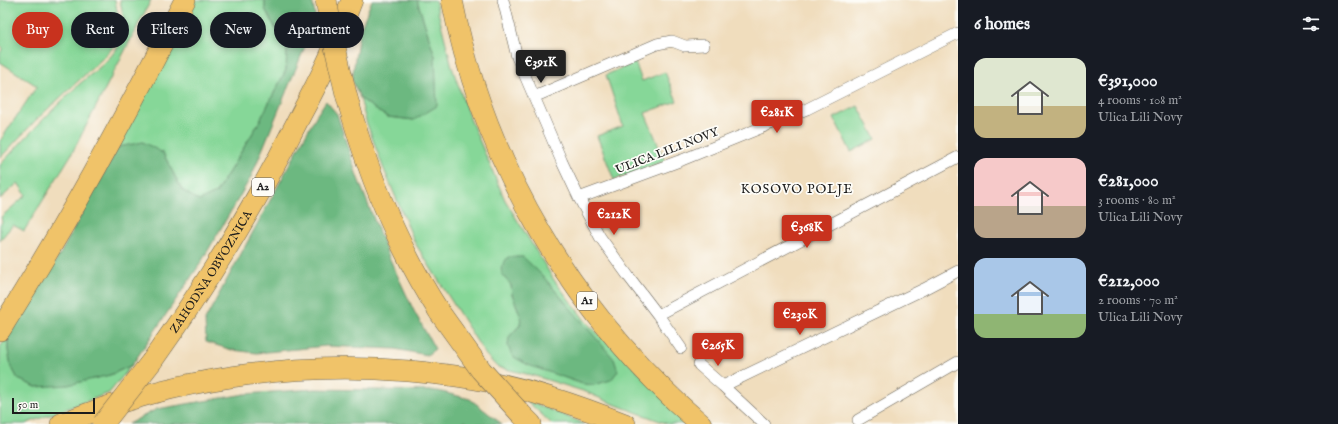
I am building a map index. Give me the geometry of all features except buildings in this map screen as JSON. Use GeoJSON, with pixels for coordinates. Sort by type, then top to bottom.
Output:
{"type":"FeatureCollection","features":[{"type":"Feature","properties":{"kind":"highway"},"geometry":{"type":"LineString","coordinates":[[0,330],[48,252],[85,187],[136,95],[185,0]]}},
{"type":"Feature","properties":{"kind":"highway"},"geometry":{"type":"LineString","coordinates":[[326,0],[334,47],[346,94],[368,169],[388,218],[408,258],[440,313],[481,370],[526,419]]}},
{"type":"Feature","properties":{"kind":"highway","name":"ZAHODNA OBVOZNICA"},"geometry":{"type":"LineString","coordinates":[[103,424],[152,361],[208,278],[250,209],[306,106],[330,54],[352,0]]}},
{"type":"Feature","properties":{"kind":"highway","name":"A1"},"geometry":{"type":"LineString","coordinates":[[452,0],[470,72],[490,128],[514,184],[543,237],[576,287],[613,334],[653,379],[701,424]]}},
{"type":"Feature","properties":{"kind":"highway"},"geometry":{"type":"LineString","coordinates":[[61,424],[123,401],[158,391],[202,382],[276,372],[351,369],[404,371],[475,379],[546,396],[625,424]]}},
{"type":"Feature","properties":{"kind":"street"},"geometry":{"type":"LineString","coordinates":[[504,5],[517,57],[579,198],[600,237],[681,348]]}},
{"type":"Feature","properties":{"kind":"street","name":"ULICA LILI NOVY"},"geometry":{"type":"LineString","coordinates":[[579,198],[682,160],[807,109],[958,33]]}},
{"type":"Feature","properties":{"kind":"street"},"geometry":{"type":"LineString","coordinates":[[534,97],[657,44],[672,41],[685,46],[704,45]]}},
{"type":"Feature","properties":{"kind":"street"},"geometry":{"type":"LineString","coordinates":[[658,315],[958,157]]}},
{"type":"Feature","properties":{"kind":"street"},"geometry":{"type":"LineString","coordinates":[[723,386],[924,289],[958,271]]}},
{"type":"Feature","properties":{"kind":"street"},"geometry":{"type":"LineString","coordinates":[[858,420],[958,362]]}},
{"type":"Feature","properties":{"kind":"street"},"geometry":{"type":"LineString","coordinates":[[699,365],[764,424]]}},
{"type":"Feature","properties":{"kind":"green space"},"geometry":{"type":"Polygon","coordinates":[[[0,0],[115,0],[117,12],[71,12],[71,48],[112,48],[36,120],[0,158],[0,141],[37,86],[0,62],[0,53],[3,48],[0,45],[0,0]]]}},
{"type":"Feature","properties":{"kind":"green space"},"geometry":{"type":"Polygon","coordinates":[[[120,0],[151,0],[145,12],[137,12],[137,27],[129,43],[129,12],[122,12],[120,0]]]}},
{"type":"Feature","properties":{"kind":"green space"},"geometry":{"type":"Polygon","coordinates":[[[193,0],[265,0],[265,9],[274,26],[274,48],[286,48],[287,50],[286,70],[257,126],[216,193],[199,201],[182,190],[163,153],[118,147],[169,48],[202,48],[202,12],[187,12],[193,0]]]}},
{"type":"Feature","properties":{"kind":"green space"},"geometry":{"type":"Polygon","coordinates":[[[265,0],[312,0],[314,12],[274,12],[274,26],[265,9],[265,0]]]}},
{"type":"Feature","properties":{"kind":"green space"},"geometry":{"type":"Polygon","coordinates":[[[372,0],[417,0],[435,56],[437,106],[414,120],[388,117],[360,98],[352,80],[357,48],[364,48],[364,20],[372,0]]]}},
{"type":"Feature","properties":{"kind":"green space"},"geometry":{"type":"Polygon","coordinates":[[[417,0],[435,0],[452,67],[468,114],[505,200],[554,280],[587,323],[694,424],[668,424],[586,392],[535,376],[497,367],[485,354],[415,243],[383,167],[366,121],[360,98],[388,117],[414,120],[435,56],[417,0]],[[511,285],[512,294],[521,317],[520,325],[509,337],[566,378],[583,384],[511,285]]]}},
{"type":"Feature","properties":{"kind":"green space"},"geometry":{"type":"Polygon","coordinates":[[[117,48],[126,48],[71,155],[24,231],[13,225],[0,240],[0,225],[2,222],[1,217],[26,195],[18,183],[0,199],[0,165],[79,84],[107,61],[117,48]]]}},
{"type":"Feature","properties":{"kind":"green space"},"geometry":{"type":"Polygon","coordinates":[[[286,48],[304,48],[251,177],[200,264],[132,365],[110,375],[68,385],[36,387],[18,379],[11,366],[8,350],[8,336],[60,254],[118,147],[143,142],[163,153],[182,190],[199,201],[216,193],[257,126],[286,70],[286,48]]]}},
{"type":"Feature","properties":{"kind":"green space"},"geometry":{"type":"Polygon","coordinates":[[[635,62],[642,81],[665,72],[677,101],[645,113],[665,161],[614,180],[597,136],[623,126],[606,75],[635,62]]]}},
{"type":"Feature","properties":{"kind":"green space"},"geometry":{"type":"Polygon","coordinates":[[[326,101],[337,114],[357,176],[388,255],[414,311],[435,349],[427,355],[395,349],[326,346],[257,353],[232,350],[206,342],[205,320],[316,116],[326,101]]]}},
{"type":"Feature","properties":{"kind":"green space"},"geometry":{"type":"Polygon","coordinates":[[[858,106],[876,139],[851,152],[834,118],[858,106]]]}},
{"type":"Feature","properties":{"kind":"green space"},"geometry":{"type":"Polygon","coordinates":[[[508,257],[523,257],[541,274],[614,359],[618,371],[611,380],[594,385],[583,384],[528,365],[512,356],[508,346],[509,337],[520,325],[521,317],[512,294],[511,285],[502,275],[501,267],[508,257]]]}},
{"type":"Feature","properties":{"kind":"green space"},"geometry":{"type":"Polygon","coordinates":[[[8,336],[8,350],[11,366],[18,379],[36,387],[110,375],[132,365],[109,393],[25,424],[0,424],[0,347],[8,336]]]}},
{"type":"Feature","properties":{"kind":"green space"},"geometry":{"type":"Polygon","coordinates":[[[314,389],[438,391],[470,399],[502,424],[469,424],[464,421],[462,424],[128,424],[157,409],[245,394],[314,389]]]}},
{"type":"Feature","properties":{"kind":"green space"},"geometry":{"type":"Polygon","coordinates":[[[526,400],[578,421],[584,424],[552,424],[526,400]]]}},
{"type":"Feature","properties":{"kind":"district","name":"KOSOVO POLJE"},"geometry":{"type":"Point","coordinates":[797,189]}}]}
